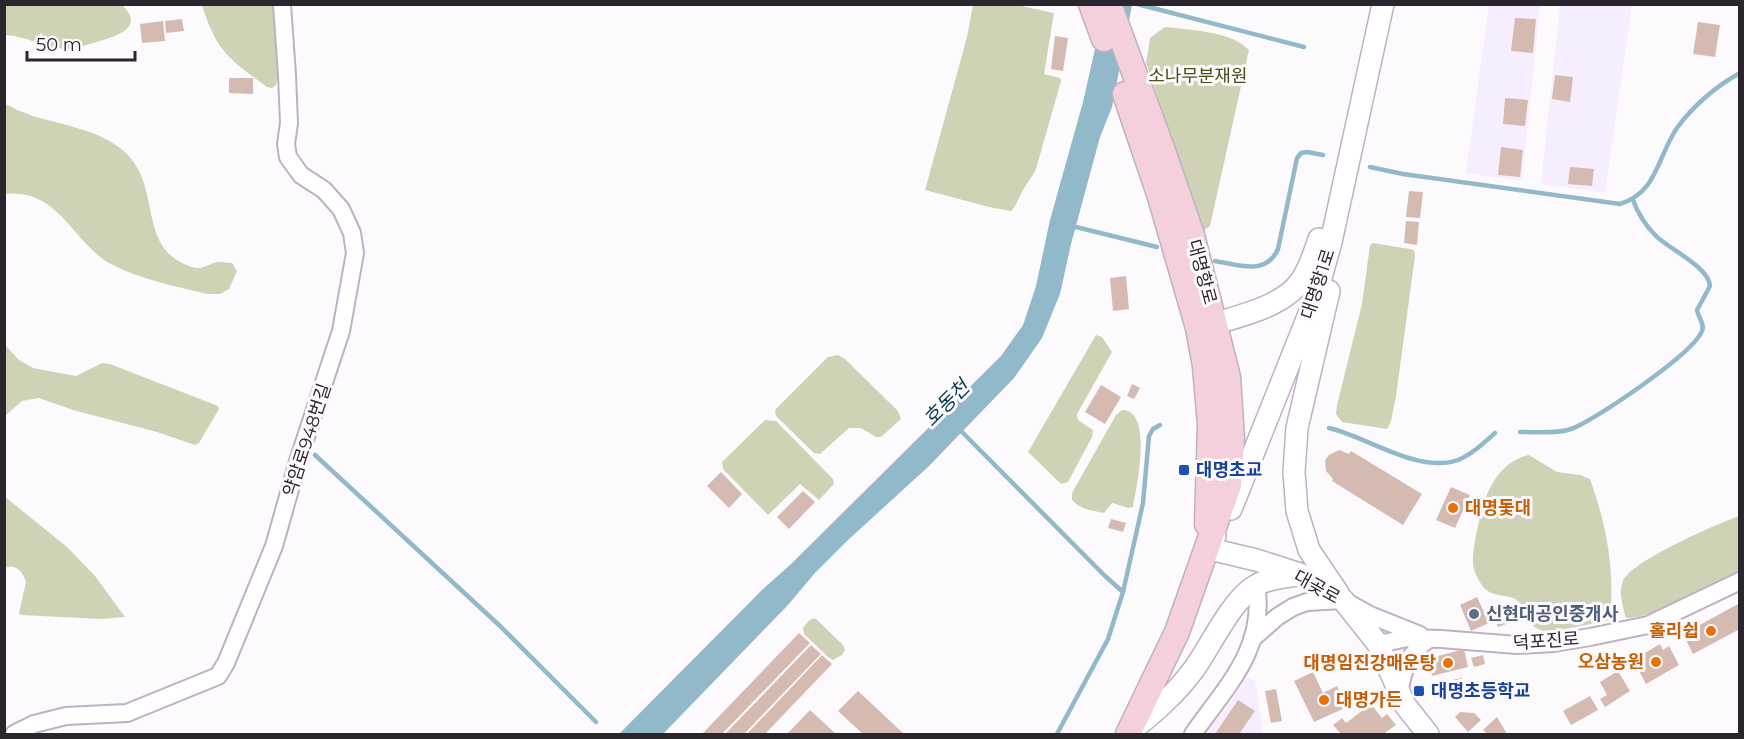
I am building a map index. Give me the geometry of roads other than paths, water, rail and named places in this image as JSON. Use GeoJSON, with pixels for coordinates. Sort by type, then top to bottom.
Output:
{"type":"FeatureCollection","features":[{"type":"Feature","properties":{"kind":"main road","name":"대명항로"},"geometry":{"type":"LineString","coordinates":[[1091,4],[1207,325]]}},
{"type":"Feature","properties":{"kind":"main road","name":"대명항로"},"geometry":{"type":"LineString","coordinates":[[1109,4],[1191,235],[1207,325],[1205,366],[1210,424],[1206,548],[1177,632],[1128,734]]}},
{"type":"Feature","properties":{"kind":"street","name":"약암로948번길"},"geometry":{"type":"LineString","coordinates":[[14,735],[34,724],[66,716],[127,713],[218,676],[226,663],[274,546],[298,462],[341,331],[355,253],[352,233],[341,209],[324,190],[301,175],[288,157],[286,144],[289,123],[282,4]]}},
{"type":"Feature","properties":{"kind":"street","name":"대명항1로"},"geometry":{"type":"LineString","coordinates":[[1207,325],[1258,309],[1288,295],[1300,283],[1325,219],[1371,4]]}},
{"type":"Feature","properties":{"kind":"street","name":"대명항1로"},"geometry":{"type":"LineString","coordinates":[[1206,548],[1226,522],[1315,299],[1331,242],[1383,4]]}},
{"type":"Feature","properties":{"kind":"street"},"geometry":{"type":"LineString","coordinates":[[1331,242],[1330,287],[1297,428],[1294,472],[1297,511],[1309,550],[1343,600],[1391,624],[1429,639]]}},
{"type":"Feature","properties":{"kind":"street","name":"대곶로"},"geometry":{"type":"LineString","coordinates":[[1206,548],[1300,574],[1343,600],[1378,644],[1405,705],[1428,735]]}},
{"type":"Feature","properties":{"kind":"street"},"geometry":{"type":"LineString","coordinates":[[1128,734],[1168,701],[1194,668],[1238,602],[1256,585],[1300,574]]}},
{"type":"Feature","properties":{"kind":"street","name":"덕포진로"},"geometry":{"type":"LineString","coordinates":[[1378,644],[1408,638],[1517,645],[1554,643],[1590,637],[1648,624],[1740,581]]}},
{"type":"Feature","properties":{"kind":"street"},"geometry":{"type":"LineString","coordinates":[[1193,735],[1219,701],[1239,669],[1252,639],[1259,602],[1256,585]]}},
{"type":"Feature","properties":{"kind":"street"},"geometry":{"type":"LineString","coordinates":[[1252,639],[1276,617],[1293,607],[1314,602],[1343,600]]}},
{"type":"Feature","properties":{"kind":"street"},"geometry":{"type":"LineString","coordinates":[[1399,693],[1408,658],[1416,648],[1429,639]]}},
{"type":"Feature","properties":{"kind":"water"},"geometry":{"type":"Polygon","coordinates":[[[1105,5],[1132,5],[1112,107],[1100,137],[1060,294],[1042,338],[1014,378],[929,466],[814,574],[788,605],[663,734],[619,734],[1001,356],[1023,325],[1036,286],[1050,220],[1083,102],[1105,5]]]}},
{"type":"Feature","properties":{"kind":"waterway"},"geometry":{"type":"LineString","coordinates":[[1137,4],[1304,47]]}},
{"type":"Feature","properties":{"kind":"waterway"},"geometry":{"type":"LineString","coordinates":[[1370,167],[1403,174],[1620,204],[1633,198],[1649,182],[1670,139],[1690,112],[1713,91],[1740,73]]}},
{"type":"Feature","properties":{"kind":"waterway"},"geometry":{"type":"LineString","coordinates":[[1215,261],[1251,267],[1267,263],[1278,249],[1297,158],[1301,153],[1307,152],[1323,155]]}},
{"type":"Feature","properties":{"kind":"waterway"},"geometry":{"type":"LineString","coordinates":[[1520,432],[1559,432],[1583,423],[1663,370],[1695,341],[1702,331],[1702,323],[1697,310],[1710,286],[1708,279],[1696,265],[1652,232],[1642,219],[1633,200]]}},
{"type":"Feature","properties":{"kind":"waterway"},"geometry":{"type":"LineString","coordinates":[[1072,226],[1157,247]]}},
{"type":"Feature","properties":{"kind":"waterway"},"geometry":{"type":"LineString","coordinates":[[1123,592],[1143,503],[1149,436],[1153,429],[1160,425]]}},
{"type":"Feature","properties":{"kind":"waterway"},"geometry":{"type":"LineString","coordinates":[[1329,428],[1393,453],[1426,462],[1443,463],[1463,458],[1495,433]]}},
{"type":"Feature","properties":{"kind":"waterway"},"geometry":{"type":"LineString","coordinates":[[959,429],[1123,592],[1108,639],[1057,734]]}},
{"type":"Feature","properties":{"kind":"waterway"},"geometry":{"type":"LineString","coordinates":[[315,455],[499,625],[596,722]]}},
{"type":"Feature","properties":{"kind":"place","name":"대명초교"},"geometry":{"type":"Point","coordinates":[1184,470]}},
{"type":"Feature","properties":{"kind":"place","name":"대명돛대"},"geometry":{"type":"Point","coordinates":[1453,508]}},
{"type":"Feature","properties":{"kind":"place","name":"신현대공인중개사"},"geometry":{"type":"Point","coordinates":[1474,614]}},
{"type":"Feature","properties":{"kind":"place","name":"홀리쉽"},"geometry":{"type":"Point","coordinates":[1711,631]}},
{"type":"Feature","properties":{"kind":"place","name":"오삼농원"},"geometry":{"type":"Point","coordinates":[1656,662]}},
{"type":"Feature","properties":{"kind":"place","name":"대명임진강매운탕"},"geometry":{"type":"Point","coordinates":[1448,663]}},
{"type":"Feature","properties":{"kind":"place","name":"대명초등학교"},"geometry":{"type":"Point","coordinates":[1419,691]}},
{"type":"Feature","properties":{"kind":"place","name":"대명가든"},"geometry":{"type":"Point","coordinates":[1324,700]}},
{"type":"Feature","properties":{"kind":"park label","name":"소나무분재원"},"geometry":{"type":"Point","coordinates":[1198,76]}},
{"type":"Feature","properties":{"kind":"water label","name":"호동천"},"geometry":{"type":"Point","coordinates":[946,403]}}]}
